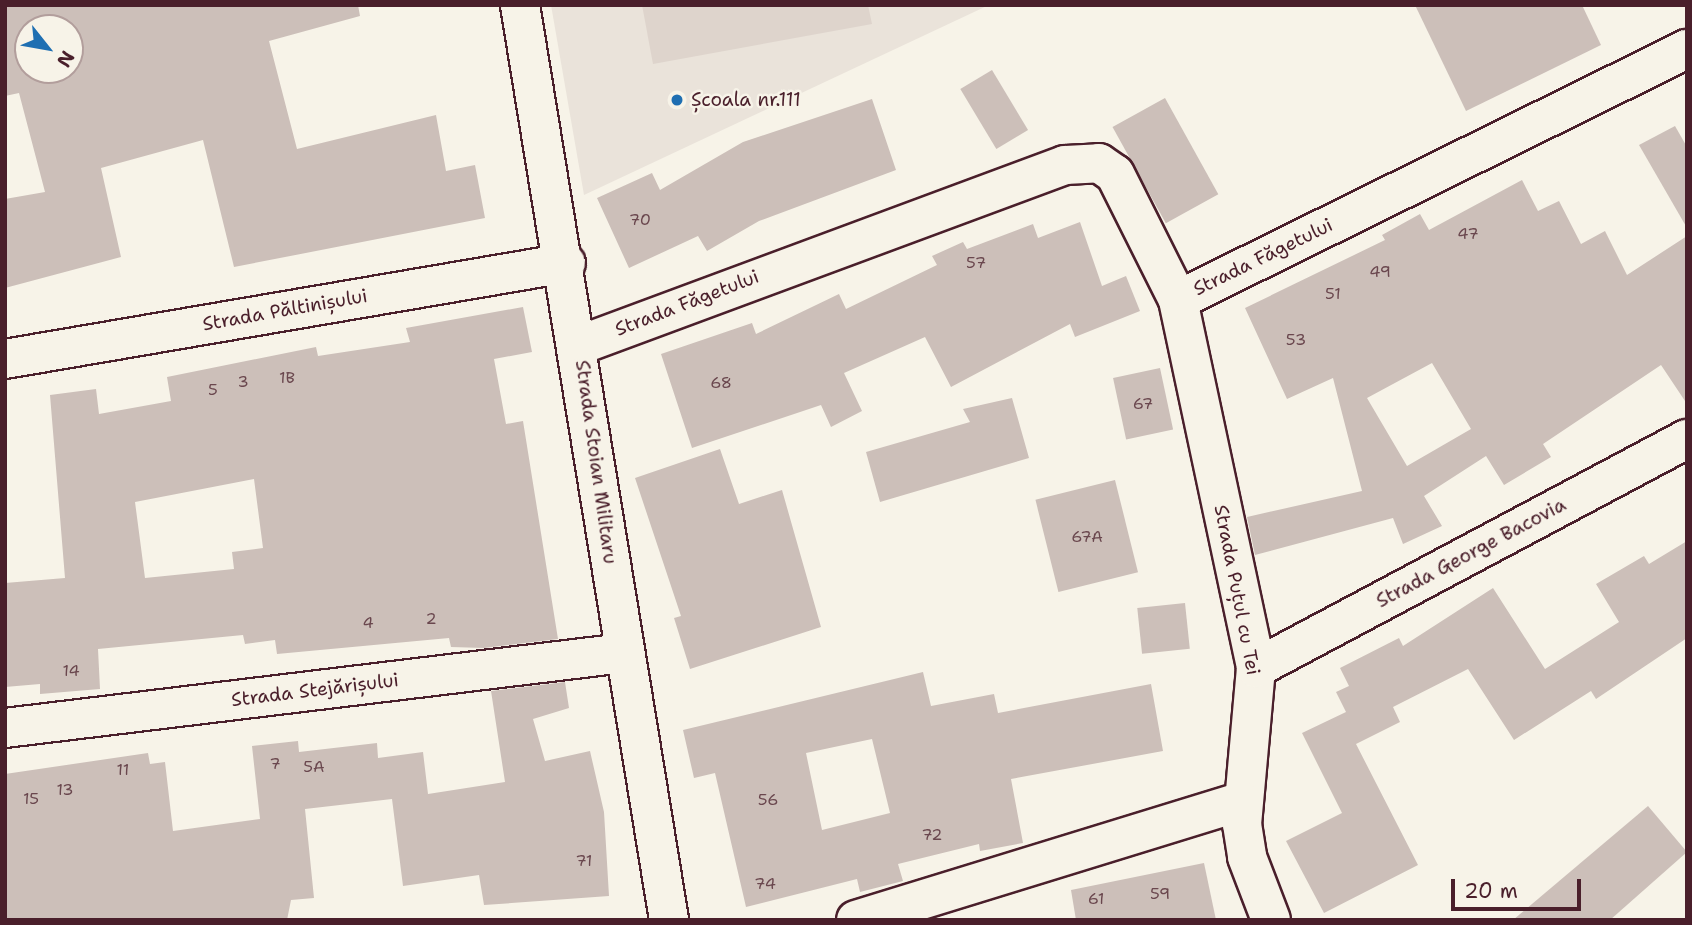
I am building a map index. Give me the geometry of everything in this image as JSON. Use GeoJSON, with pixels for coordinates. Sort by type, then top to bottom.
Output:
{"type":"FeatureCollection","features":[{"type":"Feature","properties":{"kind":"street","name":"Strada Stoian Militaru"},"geometry":{"type":"LineString","coordinates":[[520,5],[580,345],[624,653],[669,920]]}},
{"type":"Feature","properties":{"kind":"street","name":"Strada Făgetului"},"geometry":{"type":"LineString","coordinates":[[580,345],[1084,161],[1115,174],[1178,300],[1687,49]]}},
{"type":"Feature","properties":{"kind":"street","name":"Strada Păltinișului"},"geometry":{"type":"LineString","coordinates":[[5,359],[566,263]]}},
{"type":"Feature","properties":{"kind":"street","name":"Strada Puțul cu Tei"},"geometry":{"type":"LineString","coordinates":[[1178,300],[1256,667],[1242,801],[1247,857],[1271,920]]}},
{"type":"Feature","properties":{"kind":"street","name":"Strada George Bacovia"},"geometry":{"type":"LineString","coordinates":[[1256,667],[1687,439]]}},
{"type":"Feature","properties":{"kind":"street","name":"Strada Stejărișului"},"geometry":{"type":"LineString","coordinates":[[5,728],[624,653]]}},
{"type":"Feature","properties":{"kind":"street"},"geometry":{"type":"LineString","coordinates":[[856,920],[1242,801]]}},
{"type":"Feature","properties":{"kind":"shaded area","name":"Școala nr.111"},"geometry":{"type":"Polygon","coordinates":[[[551,5],[989,5],[584,195],[551,5]]]}},
{"type":"Feature","properties":{"kind":"shaded area"},"geometry":{"type":"Polygon","coordinates":[[[642,5],[868,5],[872,24],[653,64],[642,5]]]}},
{"type":"Feature","properties":{"kind":"building"},"geometry":{"type":"Polygon","coordinates":[[[5,5],[358,5],[360,16],[269,41],[297,149],[436,115],[446,171],[475,165],[485,218],[234,267],[203,140],[101,168],[121,257],[5,288],[5,199],[45,192],[19,93],[5,96],[5,5]]]}},
{"type":"Feature","properties":{"kind":"building"},"geometry":{"type":"Polygon","coordinates":[[[1415,5],[1582,5],[1601,45],[1466,111],[1415,5]]]}},
{"type":"Feature","properties":{"kind":"building"},"geometry":{"type":"Polygon","coordinates":[[[992,70],[1028,130],[996,149],[960,89],[992,70]]]}},
{"type":"Feature","properties":{"kind":"building"},"geometry":{"type":"Polygon","coordinates":[[[1165,98],[1218,194],[1166,223],[1113,127],[1165,98]]]}},
{"type":"Feature","properties":{"kind":"building"},"geometry":{"type":"Polygon","coordinates":[[[872,99],[896,170],[759,221],[707,251],[698,236],[629,268],[597,198],[652,173],[660,190],[743,142],[872,99]]]}},
{"type":"Feature","properties":{"kind":"building"},"geometry":{"type":"Polygon","coordinates":[[[1675,126],[1687,147],[1687,228],[1639,145],[1675,126]]]}},
{"type":"Feature","properties":{"kind":"building"},"geometry":{"type":"Polygon","coordinates":[[[1522,180],[1538,211],[1559,201],[1581,244],[1605,231],[1627,275],[1687,236],[1687,404],[1661,365],[1543,444],[1551,457],[1504,485],[1486,456],[1424,496],[1442,526],[1403,544],[1393,518],[1255,555],[1247,517],[1362,491],[1333,378],[1287,399],[1245,308],[1385,240],[1382,235],[1420,214],[1429,230],[1522,180]],[[1432,363],[1367,398],[1407,466],[1471,429],[1432,363]]]}},
{"type":"Feature","properties":{"kind":"building"},"geometry":{"type":"Polygon","coordinates":[[[1080,222],[1102,286],[1126,276],[1140,311],[1075,337],[1070,324],[951,387],[925,337],[844,373],[862,411],[831,427],[821,405],[692,448],[661,354],[752,323],[756,334],[839,294],[846,309],[937,265],[932,256],[963,242],[967,249],[1033,224],[1038,238],[1080,222]]]}},
{"type":"Feature","properties":{"kind":"building"},"geometry":{"type":"Polygon","coordinates":[[[523,307],[532,352],[494,359],[506,424],[523,421],[558,639],[484,648],[451,647],[449,638],[277,654],[275,640],[245,644],[243,635],[98,649],[100,689],[40,694],[40,684],[5,687],[5,583],[65,578],[50,395],[96,389],[99,414],[171,401],[167,377],[316,347],[318,356],[410,342],[406,328],[523,307]],[[254,479],[135,502],[145,578],[234,569],[232,552],[263,548],[254,479]]]}},
{"type":"Feature","properties":{"kind":"building"},"geometry":{"type":"Polygon","coordinates":[[[1160,368],[1173,430],[1126,440],[1113,378],[1160,368]]]}},
{"type":"Feature","properties":{"kind":"building"},"geometry":{"type":"Polygon","coordinates":[[[1012,398],[1029,458],[880,502],[866,452],[970,422],[963,409],[1012,398]]]}},
{"type":"Feature","properties":{"kind":"building"},"geometry":{"type":"Polygon","coordinates":[[[720,449],[739,504],[782,490],[821,627],[690,669],[674,618],[681,616],[635,478],[720,449]]]}},
{"type":"Feature","properties":{"kind":"building"},"geometry":{"type":"Polygon","coordinates":[[[1115,480],[1138,572],[1058,592],[1035,500],[1115,480]]]}},
{"type":"Feature","properties":{"kind":"building"},"geometry":{"type":"Polygon","coordinates":[[[1687,541],[1687,638],[1596,699],[1591,691],[1514,740],[1468,669],[1393,707],[1400,722],[1356,744],[1418,865],[1324,913],[1286,841],[1342,813],[1302,733],[1346,712],[1336,692],[1349,686],[1340,668],[1399,638],[1403,646],[1493,588],[1545,669],[1619,622],[1596,584],[1644,556],[1649,564],[1687,541]]]}},
{"type":"Feature","properties":{"kind":"building"},"geometry":{"type":"Polygon","coordinates":[[[1185,603],[1190,649],[1142,654],[1137,608],[1185,603]]]}},
{"type":"Feature","properties":{"kind":"building"},"geometry":{"type":"Polygon","coordinates":[[[923,672],[931,706],[994,694],[998,713],[1151,684],[1163,751],[1011,779],[1023,843],[980,851],[979,844],[898,864],[903,881],[860,892],[857,879],[746,907],[715,773],[694,778],[683,730],[923,672]],[[872,739],[806,753],[822,830],[890,813],[872,739]]]}},
{"type":"Feature","properties":{"kind":"building"},"geometry":{"type":"Polygon","coordinates":[[[565,682],[569,708],[533,719],[545,761],[590,751],[604,812],[609,896],[484,905],[479,875],[403,886],[392,799],[305,809],[314,898],[291,900],[287,920],[5,920],[5,774],[148,753],[150,764],[165,762],[173,831],[260,819],[252,746],[298,741],[299,752],[377,743],[378,758],[423,752],[428,794],[505,782],[491,691],[565,682]]]}},
{"type":"Feature","properties":{"kind":"building"},"geometry":{"type":"Polygon","coordinates":[[[1648,806],[1687,852],[1610,920],[1513,920],[1648,806]]]}},
{"type":"Feature","properties":{"kind":"building"},"geometry":{"type":"Polygon","coordinates":[[[1204,863],[1216,920],[1076,920],[1071,890],[1204,863]]]}},
{"type":"Feature","properties":{"kind":"place","name":"Școala nr.111"},"geometry":{"type":"Point","coordinates":[677,100]}}]}
